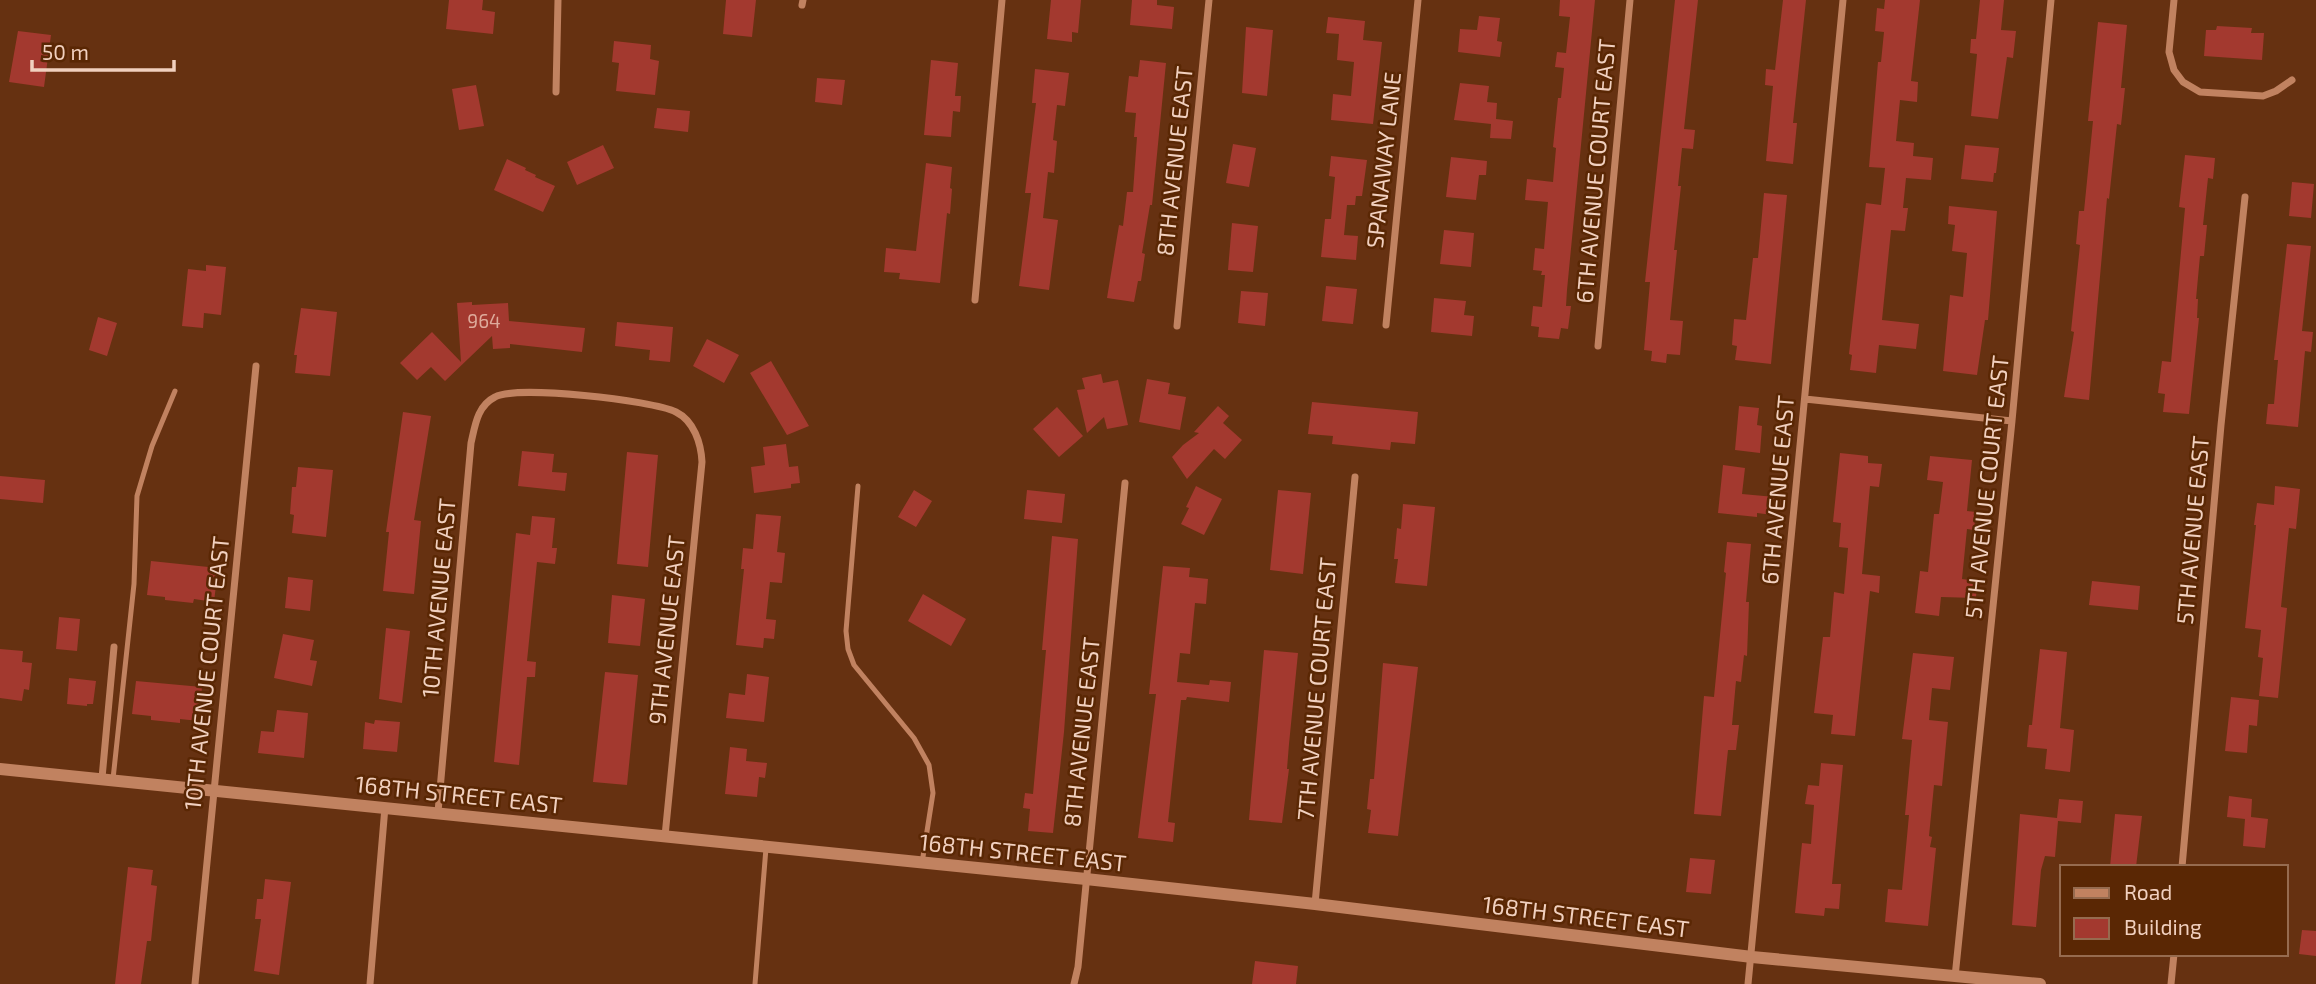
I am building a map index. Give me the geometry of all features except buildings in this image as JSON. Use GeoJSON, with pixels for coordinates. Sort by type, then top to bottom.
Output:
{"type":"FeatureCollection","features":[{"type":"Feature","properties":{"kind":"street"},"geometry":{"type":"LineString","coordinates":[[556,92],[558,0]]}},
{"type":"Feature","properties":{"kind":"street"},"geometry":{"type":"LineString","coordinates":[[975,300],[1002,0]]}},
{"type":"Feature","properties":{"kind":"street","name":"8TH AVENUE EAST"},"geometry":{"type":"LineString","coordinates":[[1177,326],[1209,0]]}},
{"type":"Feature","properties":{"kind":"street","name":"SPANAWAY LANE"},"geometry":{"type":"LineString","coordinates":[[1386,324],[1418,0]]}},
{"type":"Feature","properties":{"kind":"street","name":"6TH AVENUE COURT EAST"},"geometry":{"type":"LineString","coordinates":[[1598,346],[1630,0]]}},
{"type":"Feature","properties":{"kind":"street","name":"6TH AVENUE EAST"},"geometry":{"type":"LineString","coordinates":[[1748,984],[1843,0]]}},
{"type":"Feature","properties":{"kind":"street","name":"5TH AVENUE COURT EAST"},"geometry":{"type":"LineString","coordinates":[[1955,976],[2012,421],[2051,0]]}},
{"type":"Feature","properties":{"kind":"street"},"geometry":{"type":"LineString","coordinates":[[2174,0],[2169,52],[2174,70],[2183,82],[2200,92],[2263,96],[2292,80]]}},
{"type":"Feature","properties":{"kind":"street","name":"5TH AVENUE EAST"},"geometry":{"type":"LineString","coordinates":[[2182,865],[2221,425],[2245,197]]}},
{"type":"Feature","properties":{"kind":"street","name":"10TH AVENUE COURT EAST"},"geometry":{"type":"LineString","coordinates":[[195,984],[256,366]]}},
{"type":"Feature","properties":{"kind":"street","name":"9TH AVENUE EAST"},"geometry":{"type":"LineString","coordinates":[[496,396],[510,392],[542,392],[652,405],[676,412],[694,429],[702,462],[665,836]]}},
{"type":"Feature","properties":{"kind":"street","name":"10TH AVENUE EAST"},"geometry":{"type":"LineString","coordinates":[[438,812],[471,443],[477,418],[487,402],[496,396]]}},
{"type":"Feature","properties":{"kind":"street"},"geometry":{"type":"LineString","coordinates":[[1805,399],[2012,421]]}},
{"type":"Feature","properties":{"kind":"street","name":"7TH AVENUE COURT EAST"},"geometry":{"type":"LineString","coordinates":[[1315,904],[1355,477]]}},
{"type":"Feature","properties":{"kind":"street","name":"8TH AVENUE EAST"},"geometry":{"type":"LineString","coordinates":[[1074,984],[1078,967],[1125,484]]}},
{"type":"Feature","properties":{"kind":"street"},"geometry":{"type":"LineString","coordinates":[[107,778],[114,647]]}},
{"type":"Feature","properties":{"kind":"street","name":"168TH STREET EAST"},"geometry":{"type":"LineString","coordinates":[[0,769],[1086,879],[1752,957],[2040,984]]}},
{"type":"Feature","properties":{"kind":"street"},"geometry":{"type":"LineString","coordinates":[[370,984],[385,807]]}},
{"type":"Feature","properties":{"kind":"street"},"geometry":{"type":"LineString","coordinates":[[2171,984],[2174,956]]}},
{"type":"Feature","properties":{"kind":"lane"},"geometry":{"type":"LineString","coordinates":[[107,778],[134,584],[138,496],[152,446],[175,391]]}},
{"type":"Feature","properties":{"kind":"lane"},"geometry":{"type":"LineString","coordinates":[[858,486],[846,631],[848,649],[854,665],[914,738],[929,765],[933,793],[922,863]]}},
{"type":"Feature","properties":{"kind":"lane"},"geometry":{"type":"LineString","coordinates":[[755,984],[766,846]]}}]}
